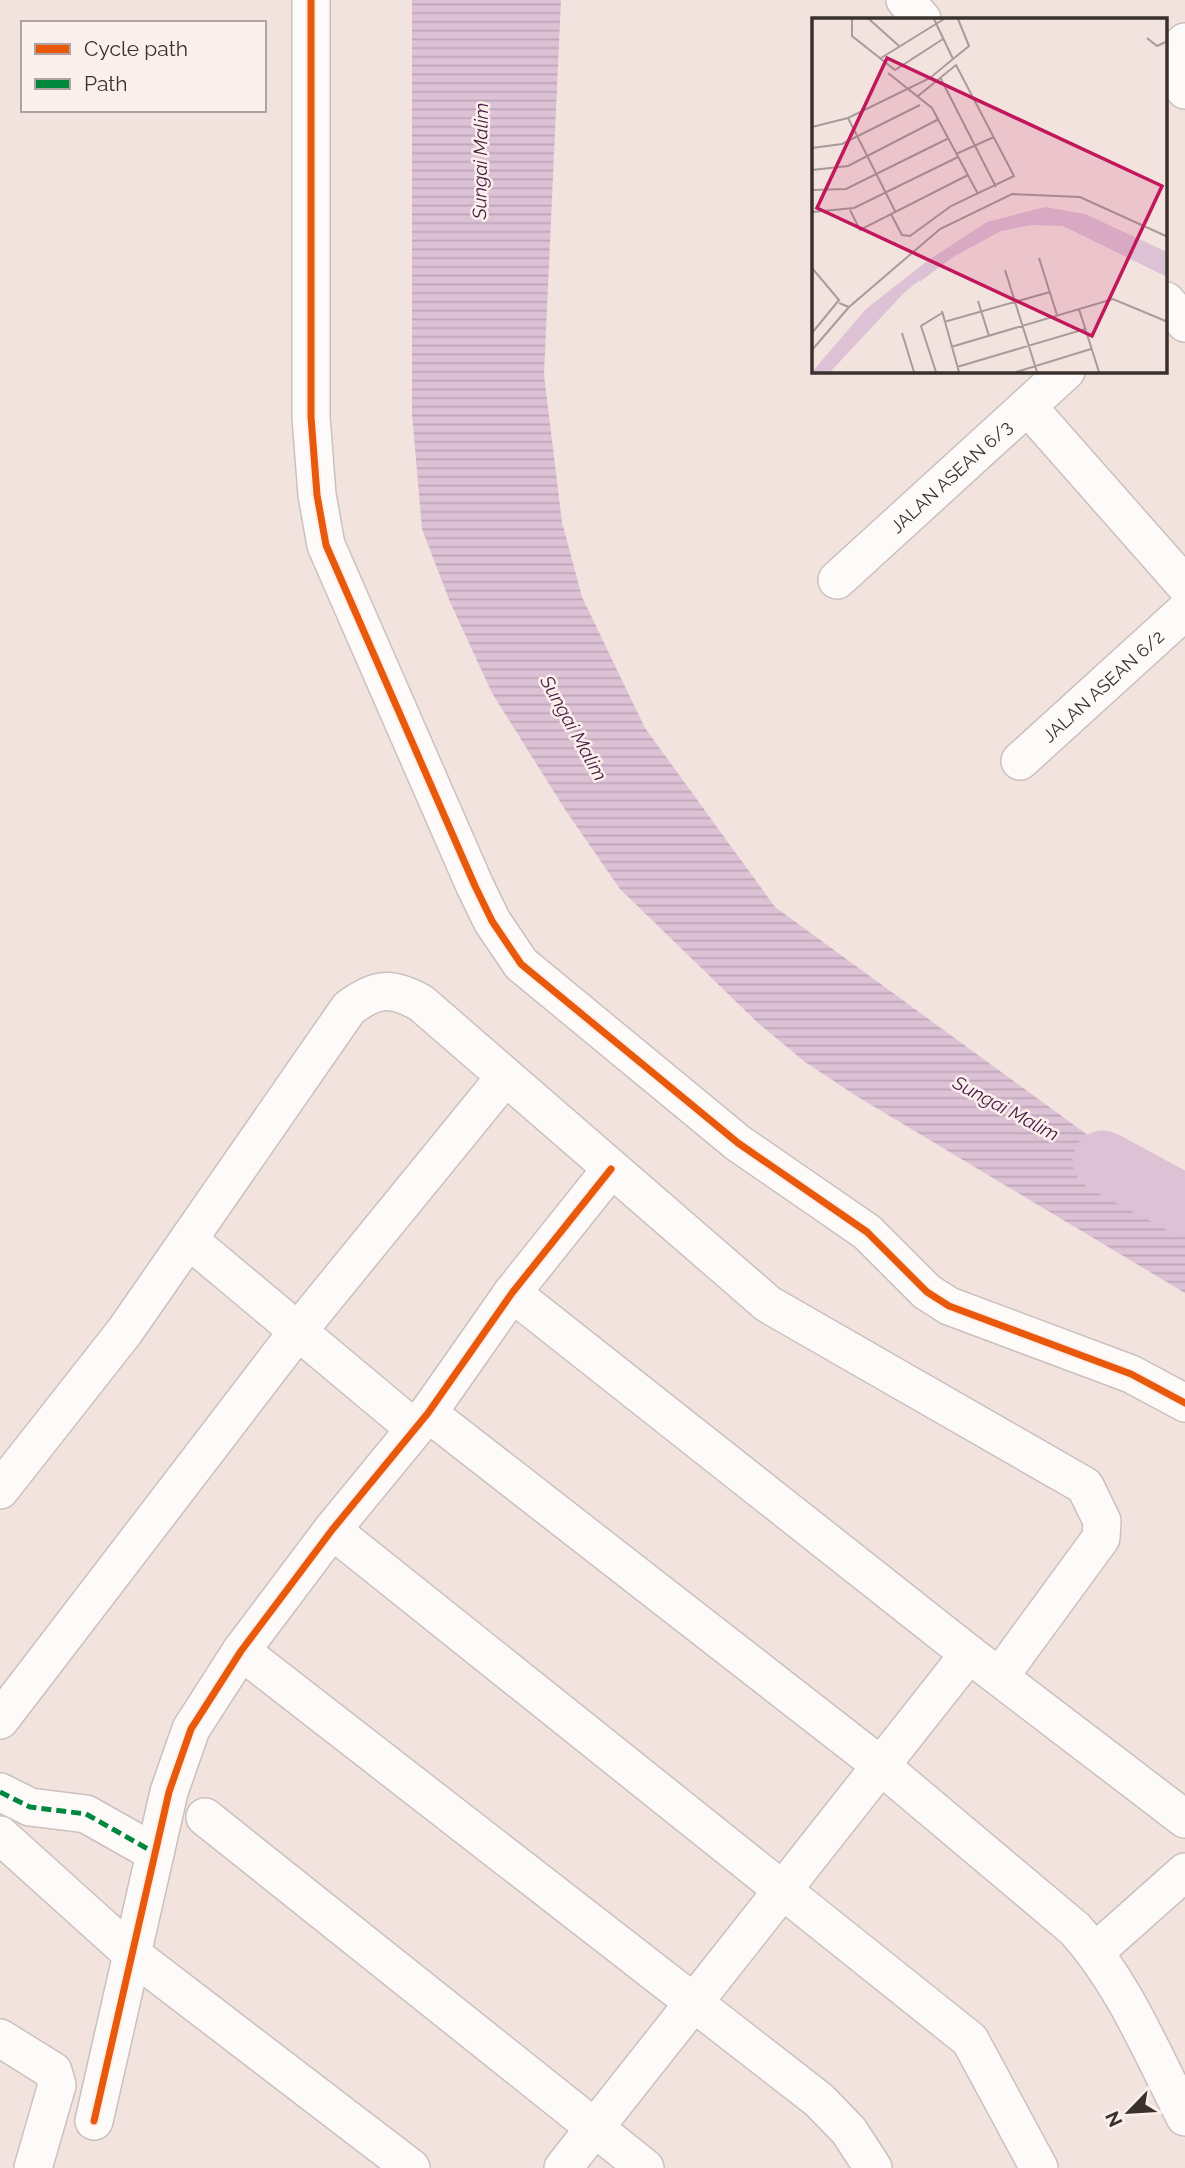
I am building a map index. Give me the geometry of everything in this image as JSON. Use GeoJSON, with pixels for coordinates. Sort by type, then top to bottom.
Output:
{"type":"FeatureCollection","features":[{"type":"Feature","properties":{"kind":"street"},"geometry":{"type":"LineString","coordinates":[[312,0],[312,417],[317,495],[326,545],[475,886],[507,946],[521,964],[738,1143],[867,1232],[927,1292],[949,1306],[1131,1374],[1185,1403]]}},
{"type":"Feature","properties":{"kind":"street"},"geometry":{"type":"LineString","coordinates":[[905,0],[921,18]]}},
{"type":"Feature","properties":{"kind":"street"},"geometry":{"type":"LineString","coordinates":[[1168,58],[1185,42]]}},
{"type":"Feature","properties":{"kind":"street"},"geometry":{"type":"LineString","coordinates":[[1168,70],[1185,90]]}},
{"type":"Feature","properties":{"kind":"street"},"geometry":{"type":"LineString","coordinates":[[1168,303],[1185,323]]}},
{"type":"Feature","properties":{"kind":"street","name":"JALAN ASEAN 6/3"},"geometry":{"type":"LineString","coordinates":[[837,580],[1064,373]]}},
{"type":"Feature","properties":{"kind":"street"},"geometry":{"type":"LineString","coordinates":[[1028,407],[1185,585]]}},
{"type":"Feature","properties":{"kind":"street","name":"JALAN ASEAN 6/2"},"geometry":{"type":"LineString","coordinates":[[1020,761],[1185,611]]}},
{"type":"Feature","properties":{"kind":"street"},"geometry":{"type":"LineString","coordinates":[[0,1490],[125,1331],[349,1008],[367,995],[383,991],[405,994],[421,1003],[768,1304],[1085,1486],[1102,1521],[1101,1538],[1000,1676]]}},
{"type":"Feature","properties":{"kind":"street"},"geometry":{"type":"LineString","coordinates":[[0,1720],[298,1331],[505,1077]]}},
{"type":"Feature","properties":{"kind":"street"},"geometry":{"type":"LineString","coordinates":[[94,2121],[169,1793],[191,1729],[241,1651],[332,1530],[421,1421],[512,1293],[611,1169]]}},
{"type":"Feature","properties":{"kind":"street"},"geometry":{"type":"LineString","coordinates":[[189,1240],[298,1331],[880,1765],[1067,1922],[1095,1951],[1185,2116]]}},
{"type":"Feature","properties":{"kind":"street"},"geometry":{"type":"LineString","coordinates":[[512,1293],[969,1654],[1185,1819]]}},
{"type":"Feature","properties":{"kind":"street"},"geometry":{"type":"LineString","coordinates":[[332,1530],[970,2040],[1039,2168]]}},
{"type":"Feature","properties":{"kind":"street"},"geometry":{"type":"LineString","coordinates":[[241,1651],[819,2100],[849,2131],[873,2168]]}},
{"type":"Feature","properties":{"kind":"street"},"geometry":{"type":"LineString","coordinates":[[563,2168],[969,1654]]}},
{"type":"Feature","properties":{"kind":"street"},"geometry":{"type":"LineString","coordinates":[[0,1792],[30,1807],[86,1814],[155,1853]]}},
{"type":"Feature","properties":{"kind":"street"},"geometry":{"type":"LineString","coordinates":[[205,1816],[594,2130],[645,2168]]}},
{"type":"Feature","properties":{"kind":"street"},"geometry":{"type":"LineString","coordinates":[[0,1835],[132,1955],[411,2168]]}},
{"type":"Feature","properties":{"kind":"street"},"geometry":{"type":"LineString","coordinates":[[1095,1951],[1185,1872]]}},
{"type":"Feature","properties":{"kind":"street"},"geometry":{"type":"LineString","coordinates":[[0,2038],[53,2071],[57,2085],[33,2168]]}},
{"type":"Feature","properties":{"kind":"water"},"geometry":{"type":"Polygon","coordinates":[[[412,0],[561,0],[544,375],[562,522],[582,597],[645,728],[775,907],[1185,1206],[1185,1293],[858,1097],[805,1062],[758,1023],[620,889],[566,811],[492,693],[450,602],[422,529],[412,414],[412,0]]]}},
{"type":"Feature","properties":{"kind":"waterway","name":"Sungai Malim"},"geometry":{"type":"LineString","coordinates":[[1103,1161],[1185,1205]]}},
{"type":"Feature","properties":{"kind":"marked path"},"geometry":{"type":"LineString","coordinates":[[0,1792],[30,1807],[86,1814],[155,1853]]}},
{"type":"Feature","properties":{"kind":"cycle path"},"geometry":{"type":"LineString","coordinates":[[311,0],[311,417],[317,495],[326,545],[492,921],[521,964],[738,1143],[867,1232],[927,1292],[949,1306],[1131,1374],[1185,1403]]}},
{"type":"Feature","properties":{"kind":"cycle path"},"geometry":{"type":"LineString","coordinates":[[94,2121],[169,1792],[191,1729],[241,1651],[332,1530],[428,1413],[512,1293],[611,1169]]}}]}
